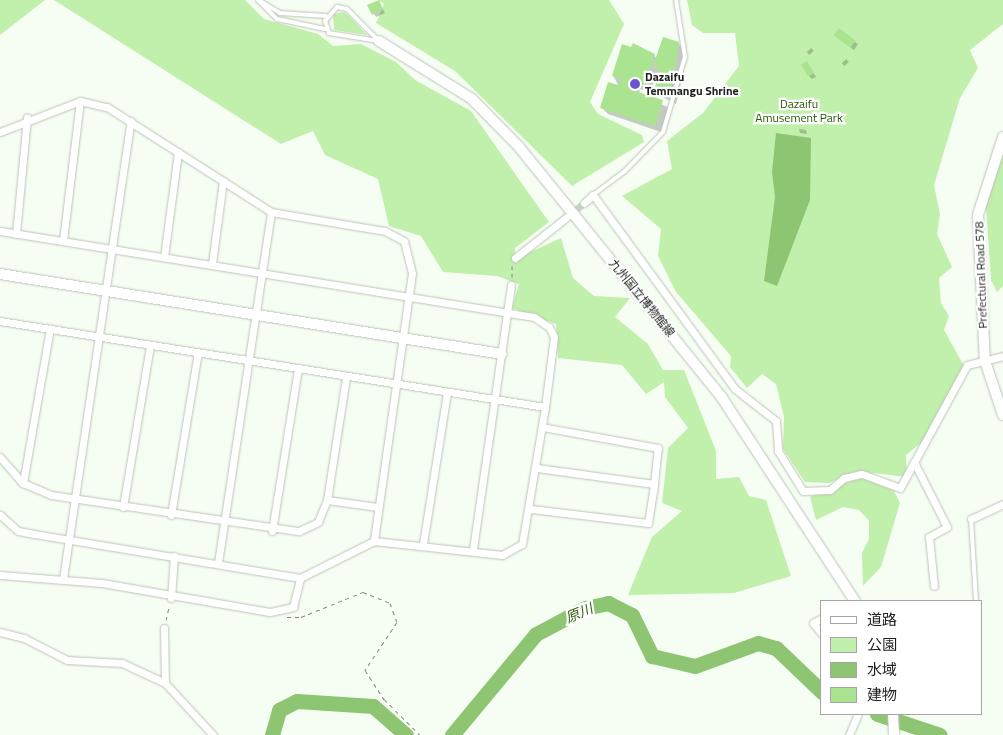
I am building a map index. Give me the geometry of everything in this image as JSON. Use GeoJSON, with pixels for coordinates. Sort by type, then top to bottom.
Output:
{"type":"FeatureCollection","features":[{"type":"Feature","properties":{"kind":"main road","name":"九州国立博物館線"},"geometry":{"type":"LineString","coordinates":[[379,41],[472,99],[519,147],[722,398],[853,600]]}},
{"type":"Feature","properties":{"kind":"main road","name":"Prefectural Road 578"},"geometry":{"type":"LineString","coordinates":[[1003,136],[978,215],[984,361],[1003,415]]}},
{"type":"Feature","properties":{"kind":"main road"},"geometry":{"type":"LineString","coordinates":[[0,274],[502,354]]}},
{"type":"Feature","properties":{"kind":"main road"},"geometry":{"type":"LineString","coordinates":[[893,715],[894,733]]}},
{"type":"Feature","properties":{"kind":"street"},"geometry":{"type":"LineString","coordinates":[[63,240],[80,102]]}},
{"type":"Feature","properties":{"kind":"street"},"geometry":{"type":"LineString","coordinates":[[0,132],[27,118],[80,102],[107,106],[271,212],[385,231],[404,241],[412,273],[374,541]]}},
{"type":"Feature","properties":{"kind":"street"},"geometry":{"type":"LineString","coordinates":[[16,234],[27,118]]}},
{"type":"Feature","properties":{"kind":"street"},"geometry":{"type":"LineString","coordinates":[[63,579],[108,292],[131,121]]}},
{"type":"Feature","properties":{"kind":"street"},"geometry":{"type":"LineString","coordinates":[[164,257],[178,152]]}},
{"type":"Feature","properties":{"kind":"street"},"geometry":{"type":"LineString","coordinates":[[212,264],[223,181]]}},
{"type":"Feature","properties":{"kind":"street"},"geometry":{"type":"LineString","coordinates":[[584,203],[593,195],[735,389],[776,421],[778,451],[803,491],[830,490],[844,478],[862,474],[900,488],[967,365],[1003,356]]}},
{"type":"Feature","properties":{"kind":"street"},"geometry":{"type":"LineString","coordinates":[[218,563],[222,523],[271,212]]}},
{"type":"Feature","properties":{"kind":"street"},"geometry":{"type":"LineString","coordinates":[[515,258],[567,218]]}},
{"type":"Feature","properties":{"kind":"street"},"geometry":{"type":"LineString","coordinates":[[0,231],[510,312],[542,320],[554,337],[531,509],[522,544],[502,555],[473,549],[374,541],[300,578],[18,530],[0,515]]}},
{"type":"Feature","properties":{"kind":"street"},"geometry":{"type":"LineString","coordinates":[[473,549],[510,312],[511,285]]}},
{"type":"Feature","properties":{"kind":"street"},"geometry":{"type":"LineString","coordinates":[[0,321],[446,394],[545,407]]}},
{"type":"Feature","properties":{"kind":"street"},"geometry":{"type":"LineString","coordinates":[[23,483],[50,328]]}},
{"type":"Feature","properties":{"kind":"street"},"geometry":{"type":"LineString","coordinates":[[123,507],[150,345]]}},
{"type":"Feature","properties":{"kind":"street"},"geometry":{"type":"LineString","coordinates":[[172,515],[198,352]]}},
{"type":"Feature","properties":{"kind":"street"},"geometry":{"type":"LineString","coordinates":[[272,530],[298,369]]}},
{"type":"Feature","properties":{"kind":"street"},"geometry":{"type":"LineString","coordinates":[[0,457],[23,483],[76,500],[272,530],[299,531],[318,522],[327,500],[346,377]]}},
{"type":"Feature","properties":{"kind":"street"},"geometry":{"type":"LineString","coordinates":[[423,544],[446,394]]}},
{"type":"Feature","properties":{"kind":"street"},"geometry":{"type":"LineString","coordinates":[[531,509],[648,523],[654,484],[658,448],[543,428]]}},
{"type":"Feature","properties":{"kind":"street"},"geometry":{"type":"LineString","coordinates":[[914,462],[947,527],[930,537],[934,586]]}},
{"type":"Feature","properties":{"kind":"street"},"geometry":{"type":"LineString","coordinates":[[537,468],[654,484]]}},
{"type":"Feature","properties":{"kind":"street"},"geometry":{"type":"LineString","coordinates":[[327,500],[378,508]]}},
{"type":"Feature","properties":{"kind":"street"},"geometry":{"type":"LineString","coordinates":[[971,519],[1003,504]]}},
{"type":"Feature","properties":{"kind":"street"},"geometry":{"type":"LineString","coordinates":[[171,598],[174,556]]}},
{"type":"Feature","properties":{"kind":"street"},"geometry":{"type":"LineString","coordinates":[[0,575],[63,579],[171,598],[270,612],[293,607],[300,578]]}},
{"type":"Feature","properties":{"kind":"street"},"geometry":{"type":"LineString","coordinates":[[820,619],[814,623],[820,631]]}},
{"type":"Feature","properties":{"kind":"street"},"geometry":{"type":"LineString","coordinates":[[164,628],[165,683]]}},
{"type":"Feature","properties":{"kind":"street"},"geometry":{"type":"LineString","coordinates":[[0,632],[24,638],[67,660],[122,663],[165,683],[213,735]]}},
{"type":"Feature","properties":{"kind":"street"},"geometry":{"type":"LineString","coordinates":[[849,735],[858,715]]}},
{"type":"Feature","properties":{"kind":"lane"},"geometry":{"type":"LineString","coordinates":[[258,0],[278,12],[326,16]]}},
{"type":"Feature","properties":{"kind":"lane"},"geometry":{"type":"LineString","coordinates":[[258,0],[277,19],[325,29],[337,38],[379,41]]}},
{"type":"Feature","properties":{"kind":"lane"},"geometry":{"type":"LineString","coordinates":[[593,195],[624,172],[663,132],[686,58],[676,0]]}},
{"type":"Feature","properties":{"kind":"lane"},"geometry":{"type":"LineString","coordinates":[[325,29],[326,16],[336,7],[347,9],[379,41]]}},
{"type":"Feature","properties":{"kind":"lane"},"geometry":{"type":"LineString","coordinates":[[971,519],[976,600]]}},
{"type":"Feature","properties":{"kind":"path"},"geometry":{"type":"LineString","coordinates":[[511,285],[515,258]]}},
{"type":"Feature","properties":{"kind":"path"},"geometry":{"type":"LineString","coordinates":[[270,612],[301,617],[363,592],[390,603],[398,622],[365,670],[384,699],[420,735]]}},
{"type":"Feature","properties":{"kind":"path"},"geometry":{"type":"LineString","coordinates":[[164,628],[171,598]]}},
{"type":"Feature","properties":{"kind":"green space"},"geometry":{"type":"Polygon","coordinates":[[[0,0],[45,0],[0,35],[0,0]]]}},
{"type":"Feature","properties":{"kind":"green space"},"geometry":{"type":"Polygon","coordinates":[[[54,0],[245,0],[264,19],[318,34],[333,46],[361,44],[396,62],[415,80],[471,111],[549,222],[515,248],[515,259],[561,238],[573,278],[594,296],[630,298],[615,317],[648,344],[663,370],[684,370],[716,451],[716,479],[739,477],[749,496],[766,500],[791,576],[734,593],[628,595],[652,537],[682,511],[662,503],[668,448],[688,428],[665,397],[664,382],[646,394],[622,365],[558,358],[556,324],[512,308],[519,284],[497,276],[443,272],[421,236],[389,226],[378,179],[325,155],[313,131],[281,144],[54,0]]]}},
{"type":"Feature","properties":{"kind":"green space"},"geometry":{"type":"Polygon","coordinates":[[[378,0],[609,0],[624,24],[590,102],[598,114],[642,135],[644,142],[572,186],[455,71],[376,23],[384,4],[378,0]]]}},
{"type":"Feature","properties":{"kind":"green space","name":"Dazaifu Amusement Park"},"geometry":{"type":"Polygon","coordinates":[[[687,0],[1003,0],[1003,24],[970,50],[978,68],[960,98],[934,185],[940,214],[937,234],[952,267],[939,278],[941,303],[949,316],[944,330],[964,366],[922,442],[906,455],[907,477],[857,471],[829,483],[805,482],[783,449],[784,417],[776,384],[762,374],[747,388],[730,367],[731,356],[676,292],[658,256],[661,229],[622,196],[672,169],[667,141],[703,113],[739,66],[735,33],[703,33],[692,25],[687,0]]]}},
{"type":"Feature","properties":{"kind":"green space"},"geometry":{"type":"Polygon","coordinates":[[[344,12],[367,35],[334,30],[333,14],[344,12]]]}},
{"type":"Feature","properties":{"kind":"green space"},"geometry":{"type":"Polygon","coordinates":[[[1003,142],[1003,286],[997,292],[991,280],[986,207],[1003,142]]]}},
{"type":"Feature","properties":{"kind":"green space"},"geometry":{"type":"Polygon","coordinates":[[[861,477],[894,491],[900,503],[881,567],[863,586],[862,553],[869,539],[869,521],[859,510],[843,507],[816,520],[810,497],[861,477]]]}},
{"type":"Feature","properties":{"kind":"water"},"geometry":{"type":"Polygon","coordinates":[[[776,133],[811,138],[810,200],[777,286],[764,281],[775,197],[772,172],[776,133]]]}},
{"type":"Feature","properties":{"kind":"building"},"geometry":{"type":"Polygon","coordinates":[[[379,0],[383,9],[372,15],[367,5],[379,0]]]}},
{"type":"Feature","properties":{"kind":"building"},"geometry":{"type":"Polygon","coordinates":[[[839,28],[856,41],[850,48],[834,35],[839,28]]]}},
{"type":"Feature","properties":{"kind":"building"},"geometry":{"type":"Polygon","coordinates":[[[663,37],[679,42],[670,98],[654,93],[659,68],[653,66],[663,37]]]}},
{"type":"Feature","properties":{"kind":"building"},"geometry":{"type":"Polygon","coordinates":[[[633,43],[655,54],[644,87],[634,83],[632,90],[663,100],[655,126],[600,108],[608,82],[618,85],[621,79],[612,76],[622,44],[631,47],[633,43]]]}},
{"type":"Feature","properties":{"kind":"building"},"geometry":{"type":"Polygon","coordinates":[[[807,61],[814,73],[808,77],[801,64],[807,61]]]}},
{"type":"Feature","properties":{"kind":"waterway","name":"原川"},"geometry":{"type":"LineString","coordinates":[[452,735],[536,634],[585,608],[608,603],[632,615],[652,656],[695,666],[758,643],[776,648],[820,690]]}},
{"type":"Feature","properties":{"kind":"waterway","name":"原川"},"geometry":{"type":"LineString","coordinates":[[272,735],[279,710],[297,701],[373,706],[406,735]]}},
{"type":"Feature","properties":{"kind":"waterway","name":"原川"},"geometry":{"type":"LineString","coordinates":[[880,715],[940,735]]}},
{"type":"Feature","properties":{"kind":"tunnel"},"geometry":{"type":"LineString","coordinates":[[569,216],[584,203]]}},
{"type":"Feature","properties":{"kind":"place","name":"Dazaifu Temmangu Shrine"},"geometry":{"type":"Point","coordinates":[635,84]}}]}
